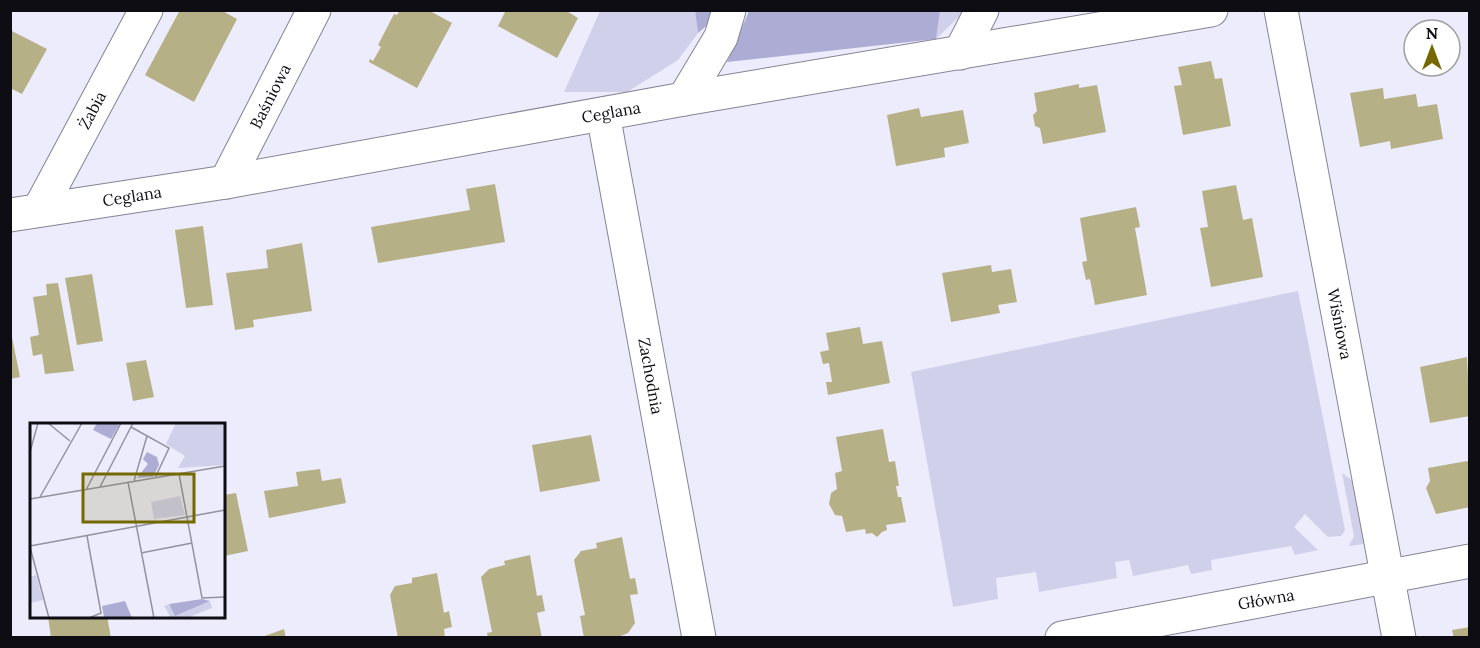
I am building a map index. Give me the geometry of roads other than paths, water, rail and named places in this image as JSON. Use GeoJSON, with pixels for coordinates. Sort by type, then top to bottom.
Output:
{"type":"FeatureCollection","features":[{"type":"Feature","properties":{"kind":"street","name":"Żabia"},"geometry":{"type":"LineString","coordinates":[[25,213],[146,10]]}},
{"type":"Feature","properties":{"kind":"street","name":"Baśniowa"},"geometry":{"type":"LineString","coordinates":[[226,182],[314,10]]}},
{"type":"Feature","properties":{"kind":"street"},"geometry":{"type":"LineString","coordinates":[[684,99],[721,37],[729,10]]}},
{"type":"Feature","properties":{"kind":"street"},"geometry":{"type":"LineString","coordinates":[[960,53],[982,10]]}},
{"type":"Feature","properties":{"kind":"street","name":"Ceglana"},"geometry":{"type":"LineString","coordinates":[[25,213],[226,182],[684,99],[1211,10]]}},
{"type":"Feature","properties":{"kind":"street","name":"Wiśniowa"},"geometry":{"type":"LineString","coordinates":[[1281,10],[1399,638]]}},
{"type":"Feature","properties":{"kind":"street","name":"Zachodnia"},"geometry":{"type":"LineString","coordinates":[[603,114],[699,638]]}},
{"type":"Feature","properties":{"kind":"street","name":"Główna"},"geometry":{"type":"LineString","coordinates":[[1062,638],[1470,561]]}}]}
